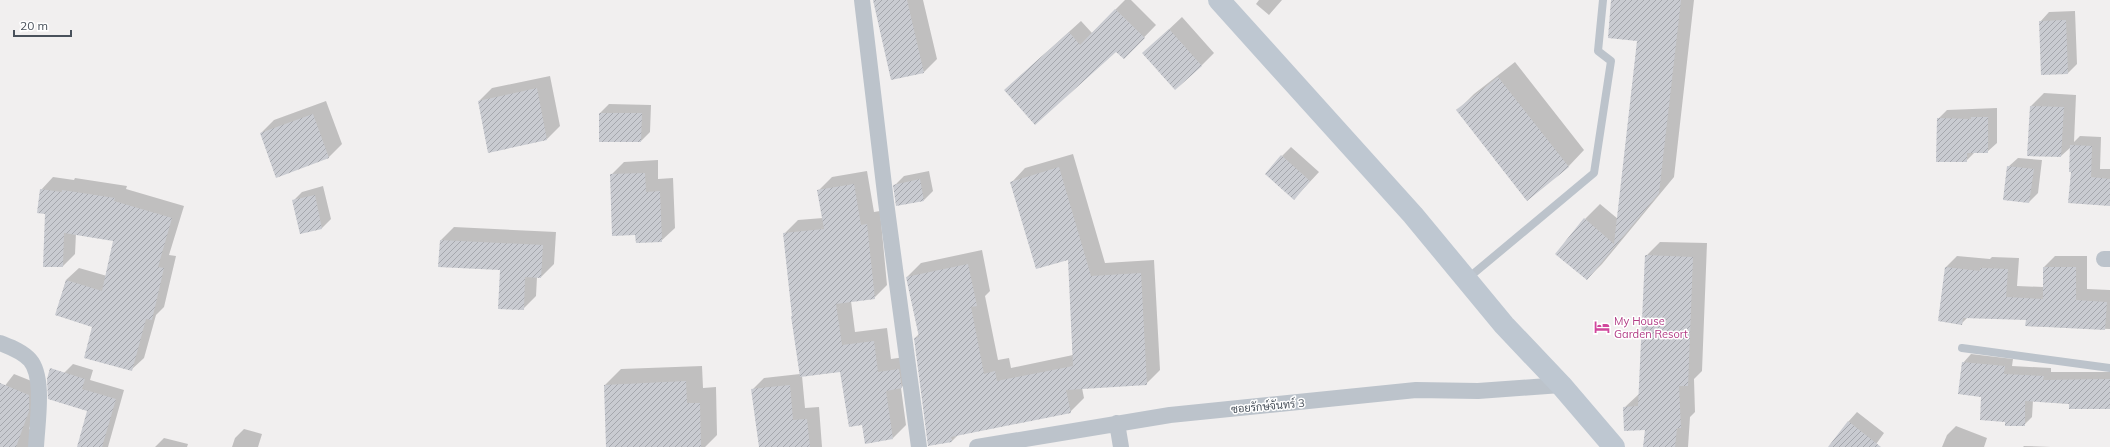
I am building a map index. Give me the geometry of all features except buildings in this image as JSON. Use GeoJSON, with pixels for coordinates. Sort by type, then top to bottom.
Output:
{"type":"FeatureCollection","features":[{"type":"Feature","properties":{"kind":"main road"},"geometry":{"type":"LineString","coordinates":[[1219,0],[1413,214],[1504,325],[1561,385],[1614,447]]}},
{"type":"Feature","properties":{"kind":"street"},"geometry":{"type":"LineString","coordinates":[[862,0],[886,202],[919,447]]}},
{"type":"Feature","properties":{"kind":"street"},"geometry":{"type":"LineString","coordinates":[[0,343],[20,352],[29,359],[35,367],[39,381],[36,447]]}},
{"type":"Feature","properties":{"kind":"street","name":"ซอยรักษ์จันทร์ 3"},"geometry":{"type":"LineString","coordinates":[[977,447],[1170,415],[1416,390],[1478,390],[1561,385]]}},
{"type":"Feature","properties":{"kind":"street"},"geometry":{"type":"LineString","coordinates":[[1118,424],[1121,447]]}},
{"type":"Feature","properties":{"kind":"lane"},"geometry":{"type":"LineString","coordinates":[[1466,279],[1594,173],[1611,61],[1598,51],[1603,0]]}},
{"type":"Feature","properties":{"kind":"lane"},"geometry":{"type":"LineString","coordinates":[[1962,348],[2110,368]]}},
{"type":"Feature","properties":{"kind":"place","name":"My House Garden Resort"},"geometry":{"type":"Point","coordinates":[1602,327]}}]}
